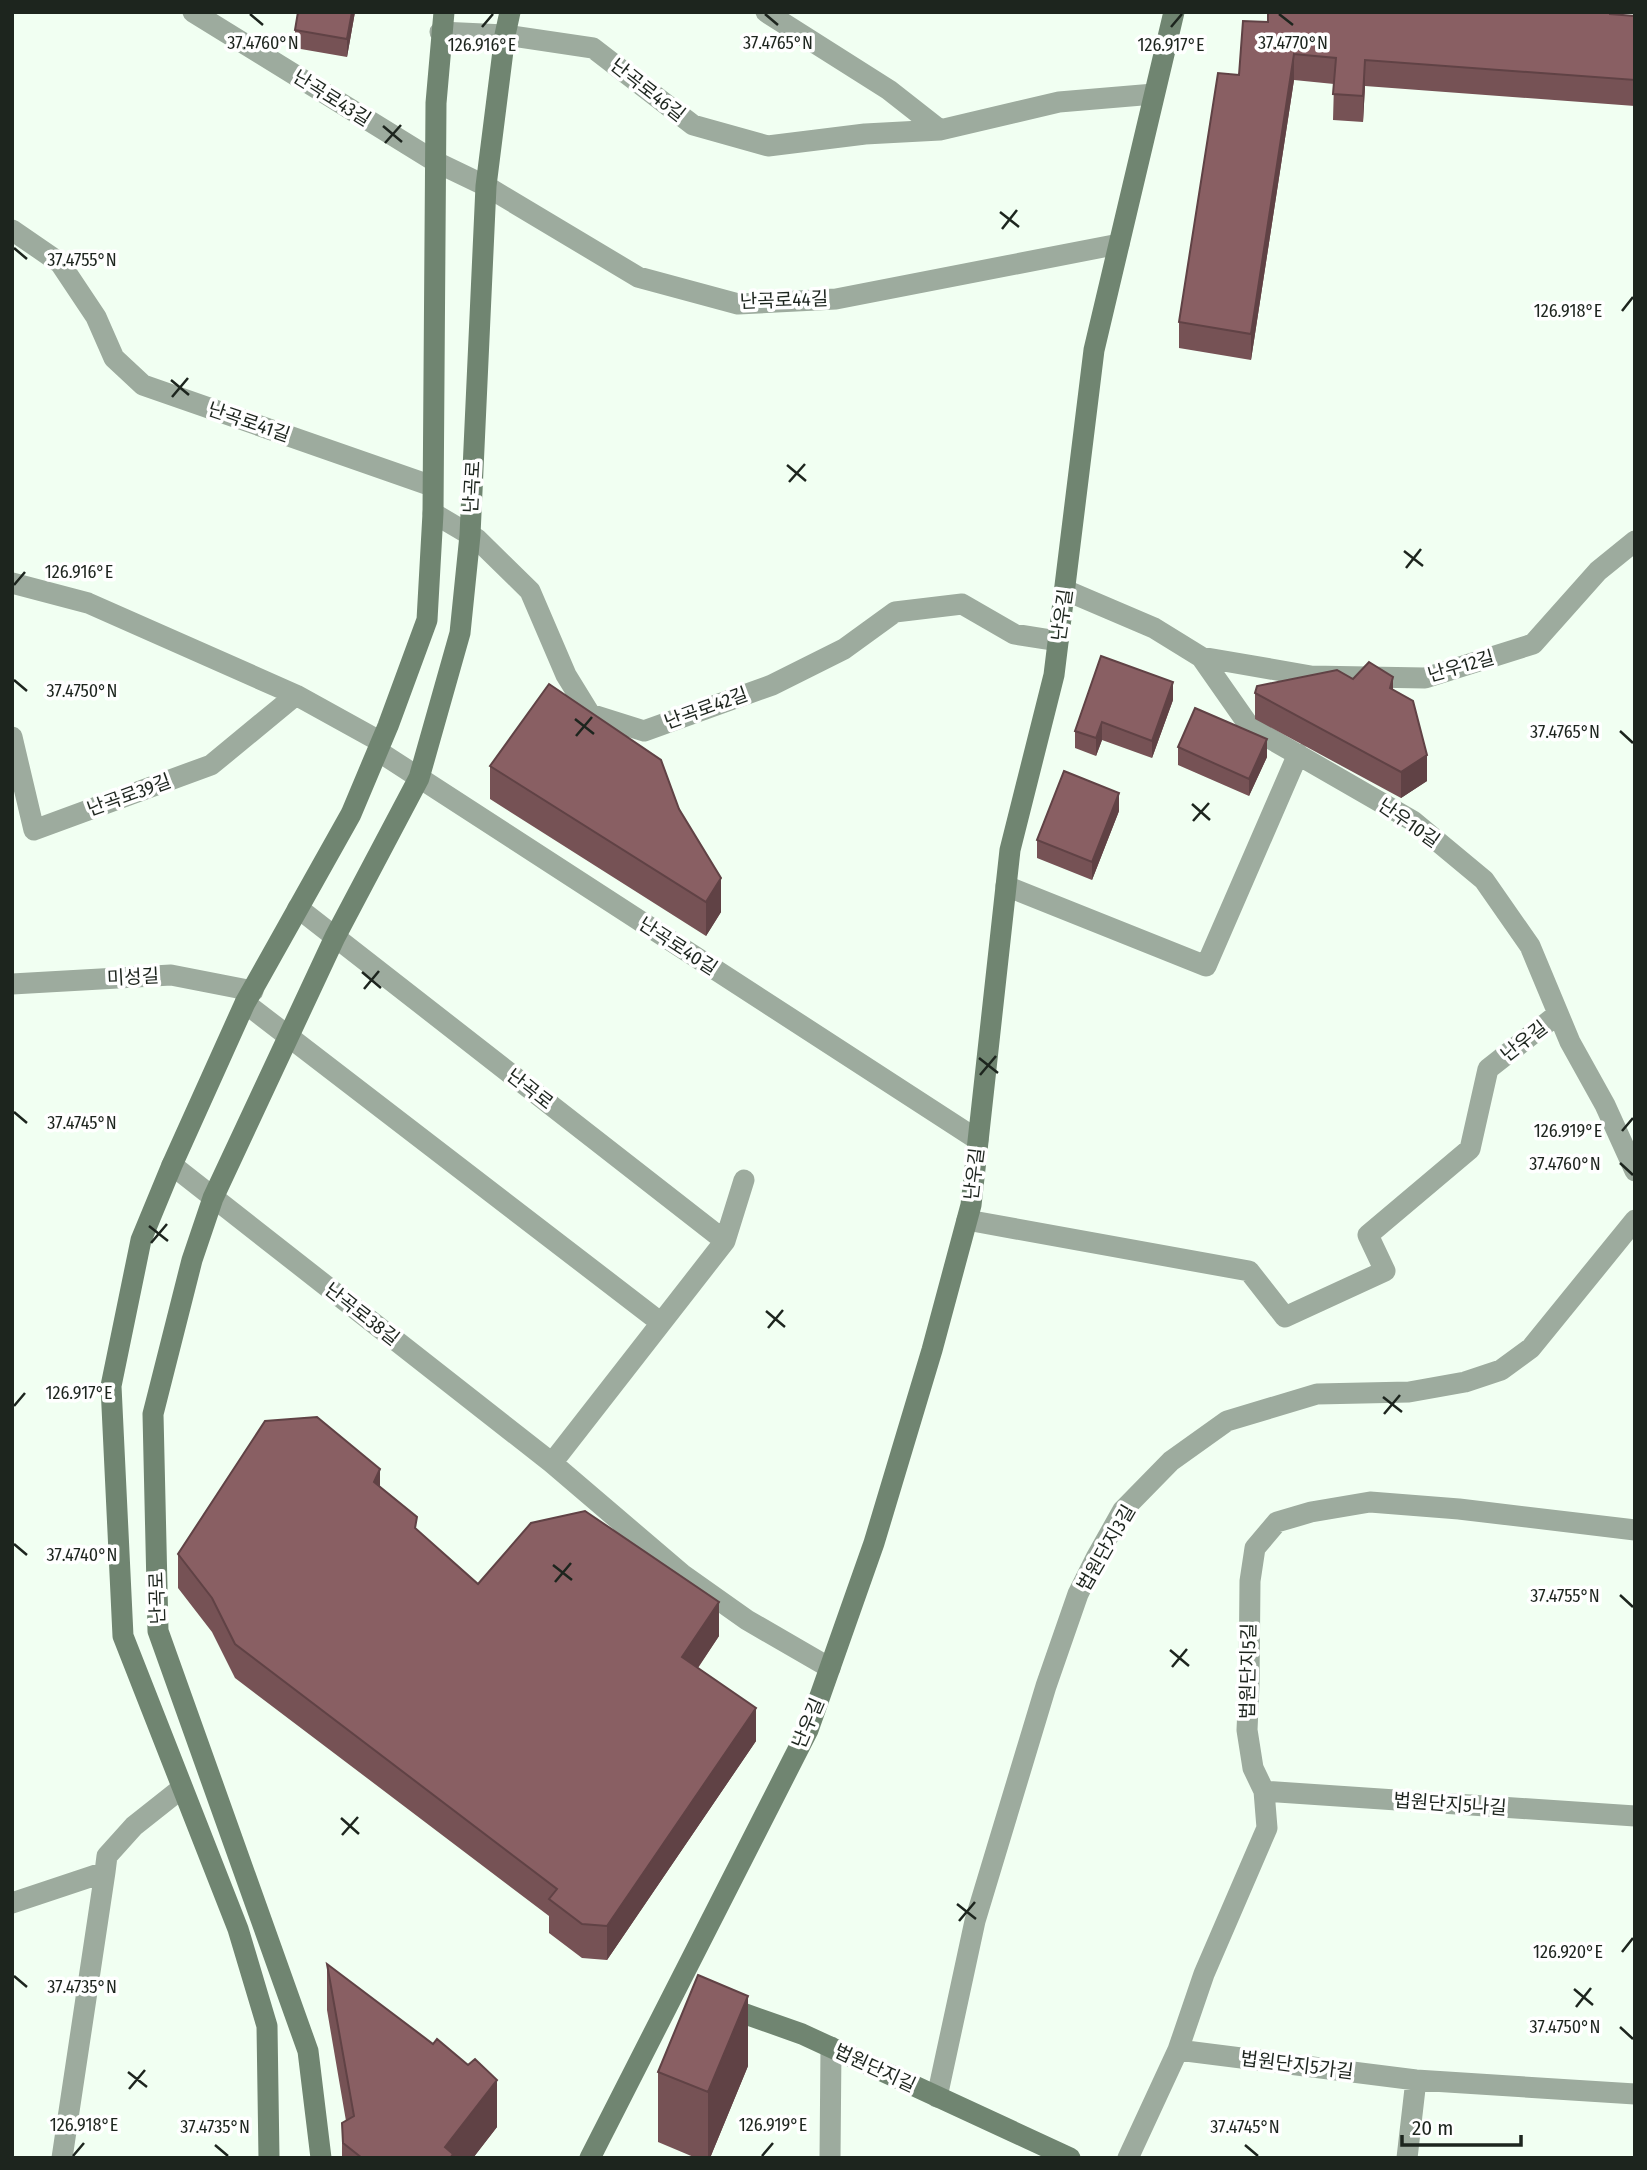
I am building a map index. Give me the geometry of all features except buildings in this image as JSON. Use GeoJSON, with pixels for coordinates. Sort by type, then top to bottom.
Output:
{"type":"FeatureCollection","features":[{"type":"Feature","properties":{"kind":"main road","name":"난곡로"},"geometry":{"type":"LineString","coordinates":[[321,2158],[309,2051],[158,1631],[153,1414],[192,1260],[213,1198],[335,937],[419,778],[460,633],[470,535],[486,186],[510,12]]}},
{"type":"Feature","properties":{"kind":"main road","name":"난우길"},"geometry":{"type":"LineString","coordinates":[[590,2158],[808,1730],[874,1543],[932,1350],[971,1205],[1010,850],[1054,675],[1094,350],[1174,12]]}},
{"type":"Feature","properties":{"kind":"main road","name":"난곡로"},"geometry":{"type":"LineString","coordinates":[[269,2158],[267,2026],[238,1929],[122,1636],[111,1386],[141,1240],[172,1165],[249,997],[351,814],[427,620],[433,513],[436,103],[442,22]]}},
{"type":"Feature","properties":{"kind":"main road","name":"법원단지길"},"geometry":{"type":"LineString","coordinates":[[674,1989],[802,2034],[1070,2158]]}},
{"type":"Feature","properties":{"kind":"street","name":"난곡로43길"},"geometry":{"type":"LineString","coordinates":[[193,12],[436,162]]}},
{"type":"Feature","properties":{"kind":"street"},"geometry":{"type":"LineString","coordinates":[[766,12],[889,90],[940,130]]}},
{"type":"Feature","properties":{"kind":"street","name":"난곡로46길"},"geometry":{"type":"LineString","coordinates":[[442,22],[505,35],[593,47],[693,125],[768,146],[865,134],[940,130],[1059,102],[1154,94]]}},
{"type":"Feature","properties":{"kind":"street","name":"난곡로44길"},"geometry":{"type":"LineString","coordinates":[[436,162],[486,186],[638,277],[738,304],[836,299],[1119,244]]}},
{"type":"Feature","properties":{"kind":"street","name":"난곡로41길"},"geometry":{"type":"LineString","coordinates":[[12,230],[60,263],[96,317],[114,358],[143,385],[432,486]]}},
{"type":"Feature","properties":{"kind":"street","name":"난곡로42길"},"geometry":{"type":"LineString","coordinates":[[433,513],[477,539],[530,591],[566,675],[590,714],[644,731],[772,685],[844,649],[895,612],[962,604],[1014,635],[1058,641]]}},
{"type":"Feature","properties":{"kind":"street","name":"난우12길"},"geometry":{"type":"LineString","coordinates":[[1202,657],[1311,676],[1425,678],[1533,644],[1598,571],[1635,541]]}},
{"type":"Feature","properties":{"kind":"street"},"geometry":{"type":"LineString","coordinates":[[12,583],[88,603],[296,695],[379,747]]}},
{"type":"Feature","properties":{"kind":"street","name":"난우10길"},"geometry":{"type":"LineString","coordinates":[[1065,590],[1154,628],[1202,657],[1250,727],[1413,821],[1484,880],[1530,946],[1570,1042],[1605,1105],[1635,1171]]}},
{"type":"Feature","properties":{"kind":"street","name":"난곡로39길"},"geometry":{"type":"LineString","coordinates":[[12,737],[34,830],[211,765],[296,695]]}},
{"type":"Feature","properties":{"kind":"street","name":"난곡로40길"},"geometry":{"type":"LineString","coordinates":[[379,747],[419,778],[978,1140]]}},
{"type":"Feature","properties":{"kind":"street"},"geometry":{"type":"LineString","coordinates":[[1006,886],[1206,966],[1298,754]]}},
{"type":"Feature","properties":{"kind":"street","name":"난곡로"},"geometry":{"type":"LineString","coordinates":[[298,908],[725,1241]]}},
{"type":"Feature","properties":{"kind":"street","name":"미성길"},"geometry":{"type":"LineString","coordinates":[[12,984],[171,975],[249,997]]}},
{"type":"Feature","properties":{"kind":"street"},"geometry":{"type":"LineString","coordinates":[[249,997],[287,1035],[660,1322]]}},
{"type":"Feature","properties":{"kind":"street","name":"난우길"},"geometry":{"type":"LineString","coordinates":[[967,1220],[1249,1271],[1285,1317],[1385,1271],[1368,1235],[1471,1149],[1488,1069],[1559,1014]]}},
{"type":"Feature","properties":{"kind":"street","name":"난곡로38길"},"geometry":{"type":"LineString","coordinates":[[172,1165],[552,1463],[682,1574],[747,1620],[830,1668]]}},
{"type":"Feature","properties":{"kind":"street"},"geometry":{"type":"LineString","coordinates":[[552,1463],[725,1241],[744,1180]]}},
{"type":"Feature","properties":{"kind":"street","name":"법원단지3길"},"geometry":{"type":"LineString","coordinates":[[937,2097],[975,1921],[1046,1686],[1078,1594],[1123,1510],[1171,1461],[1227,1421],[1317,1394],[1409,1392],[1465,1382],[1501,1370],[1531,1348],[1635,1220]]}},
{"type":"Feature","properties":{"kind":"street","name":"법원단지5길"},"geometry":{"type":"LineString","coordinates":[[1128,2158],[1178,2050],[1204,1974],[1267,1828],[1265,1791],[1253,1768],[1247,1730],[1250,1581],[1255,1548],[1277,1522],[1311,1512],[1370,1502],[1635,1530]]}},
{"type":"Feature","properties":{"kind":"street"},"geometry":{"type":"LineString","coordinates":[[62,2158],[107,1856],[134,1826],[182,1788]]}},
{"type":"Feature","properties":{"kind":"street","name":"법원단지5나길"},"geometry":{"type":"LineString","coordinates":[[1265,1791],[1635,1816]]}},
{"type":"Feature","properties":{"kind":"street"},"geometry":{"type":"LineString","coordinates":[[12,1903],[105,1871]]}},
{"type":"Feature","properties":{"kind":"street"},"geometry":{"type":"LineString","coordinates":[[830,2158],[831,2047]]}},
{"type":"Feature","properties":{"kind":"street","name":"법원단지5가길"},"geometry":{"type":"LineString","coordinates":[[1178,2050],[1416,2080],[1635,2094]]}},
{"type":"Feature","properties":{"kind":"street"},"geometry":{"type":"LineString","coordinates":[[1407,2158],[1416,2080]]}}]}
